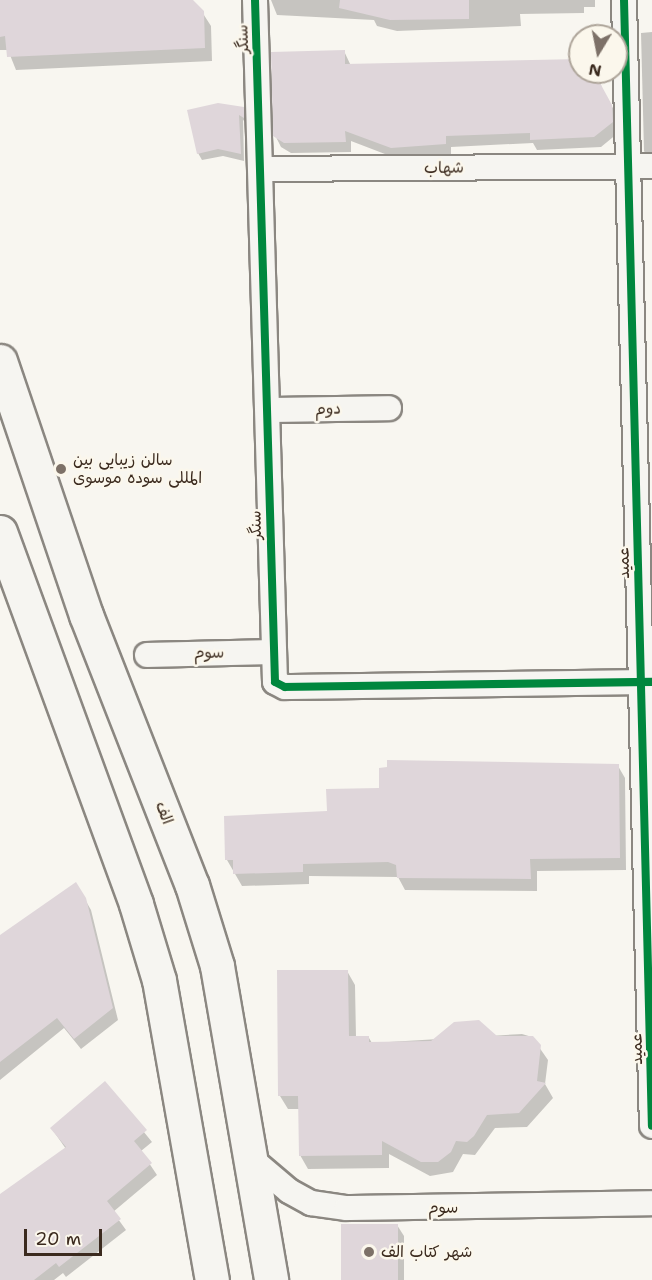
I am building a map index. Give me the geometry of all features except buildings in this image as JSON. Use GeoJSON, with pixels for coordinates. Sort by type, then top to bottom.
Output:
{"type":"FeatureCollection","features":[{"type":"Feature","properties":{"kind":"main road","name":"الف"},"geometry":{"type":"LineString","coordinates":[[0,361],[86,615],[192,885],[217,966],[271,1280]]}},
{"type":"Feature","properties":{"kind":"main road"},"geometry":{"type":"LineString","coordinates":[[0,532],[5,567],[136,904],[159,980],[212,1280]]}},
{"type":"Feature","properties":{"kind":"street","name":"سنگر"},"geometry":{"type":"LineString","coordinates":[[255,0],[268,410],[272,652],[275,682],[285,687],[646,682]]}},
{"type":"Feature","properties":{"kind":"street","name":"عمید"},"geometry":{"type":"LineString","coordinates":[[624,0],[646,682],[652,1126]]}},
{"type":"Feature","properties":{"kind":"street","name":"شهاب"},"geometry":{"type":"LineString","coordinates":[[261,169],[652,166]]}},
{"type":"Feature","properties":{"kind":"street","name":"دوم"},"geometry":{"type":"LineString","coordinates":[[268,410],[389,408]]}},
{"type":"Feature","properties":{"kind":"street","name":"سوم"},"geometry":{"type":"LineString","coordinates":[[147,655],[272,652]]}},
{"type":"Feature","properties":{"kind":"street","name":"سوم"},"geometry":{"type":"LineString","coordinates":[[250,1158],[289,1191],[311,1203],[347,1208],[652,1203]]}},
{"type":"Feature","properties":{"kind":"cycle path"},"geometry":{"type":"LineString","coordinates":[[255,0],[275,682],[285,687],[652,682]]}},
{"type":"Feature","properties":{"kind":"cycle path"},"geometry":{"type":"LineString","coordinates":[[624,0],[652,1126]]}},
{"type":"Feature","properties":{"kind":"place","name":"سالن زیبایی بین المللی سوده موسوی"},"geometry":{"type":"Point","coordinates":[61,469]}},
{"type":"Feature","properties":{"kind":"place","name":"شهر کتاب الف"},"geometry":{"type":"Point","coordinates":[369,1252]}}]}
